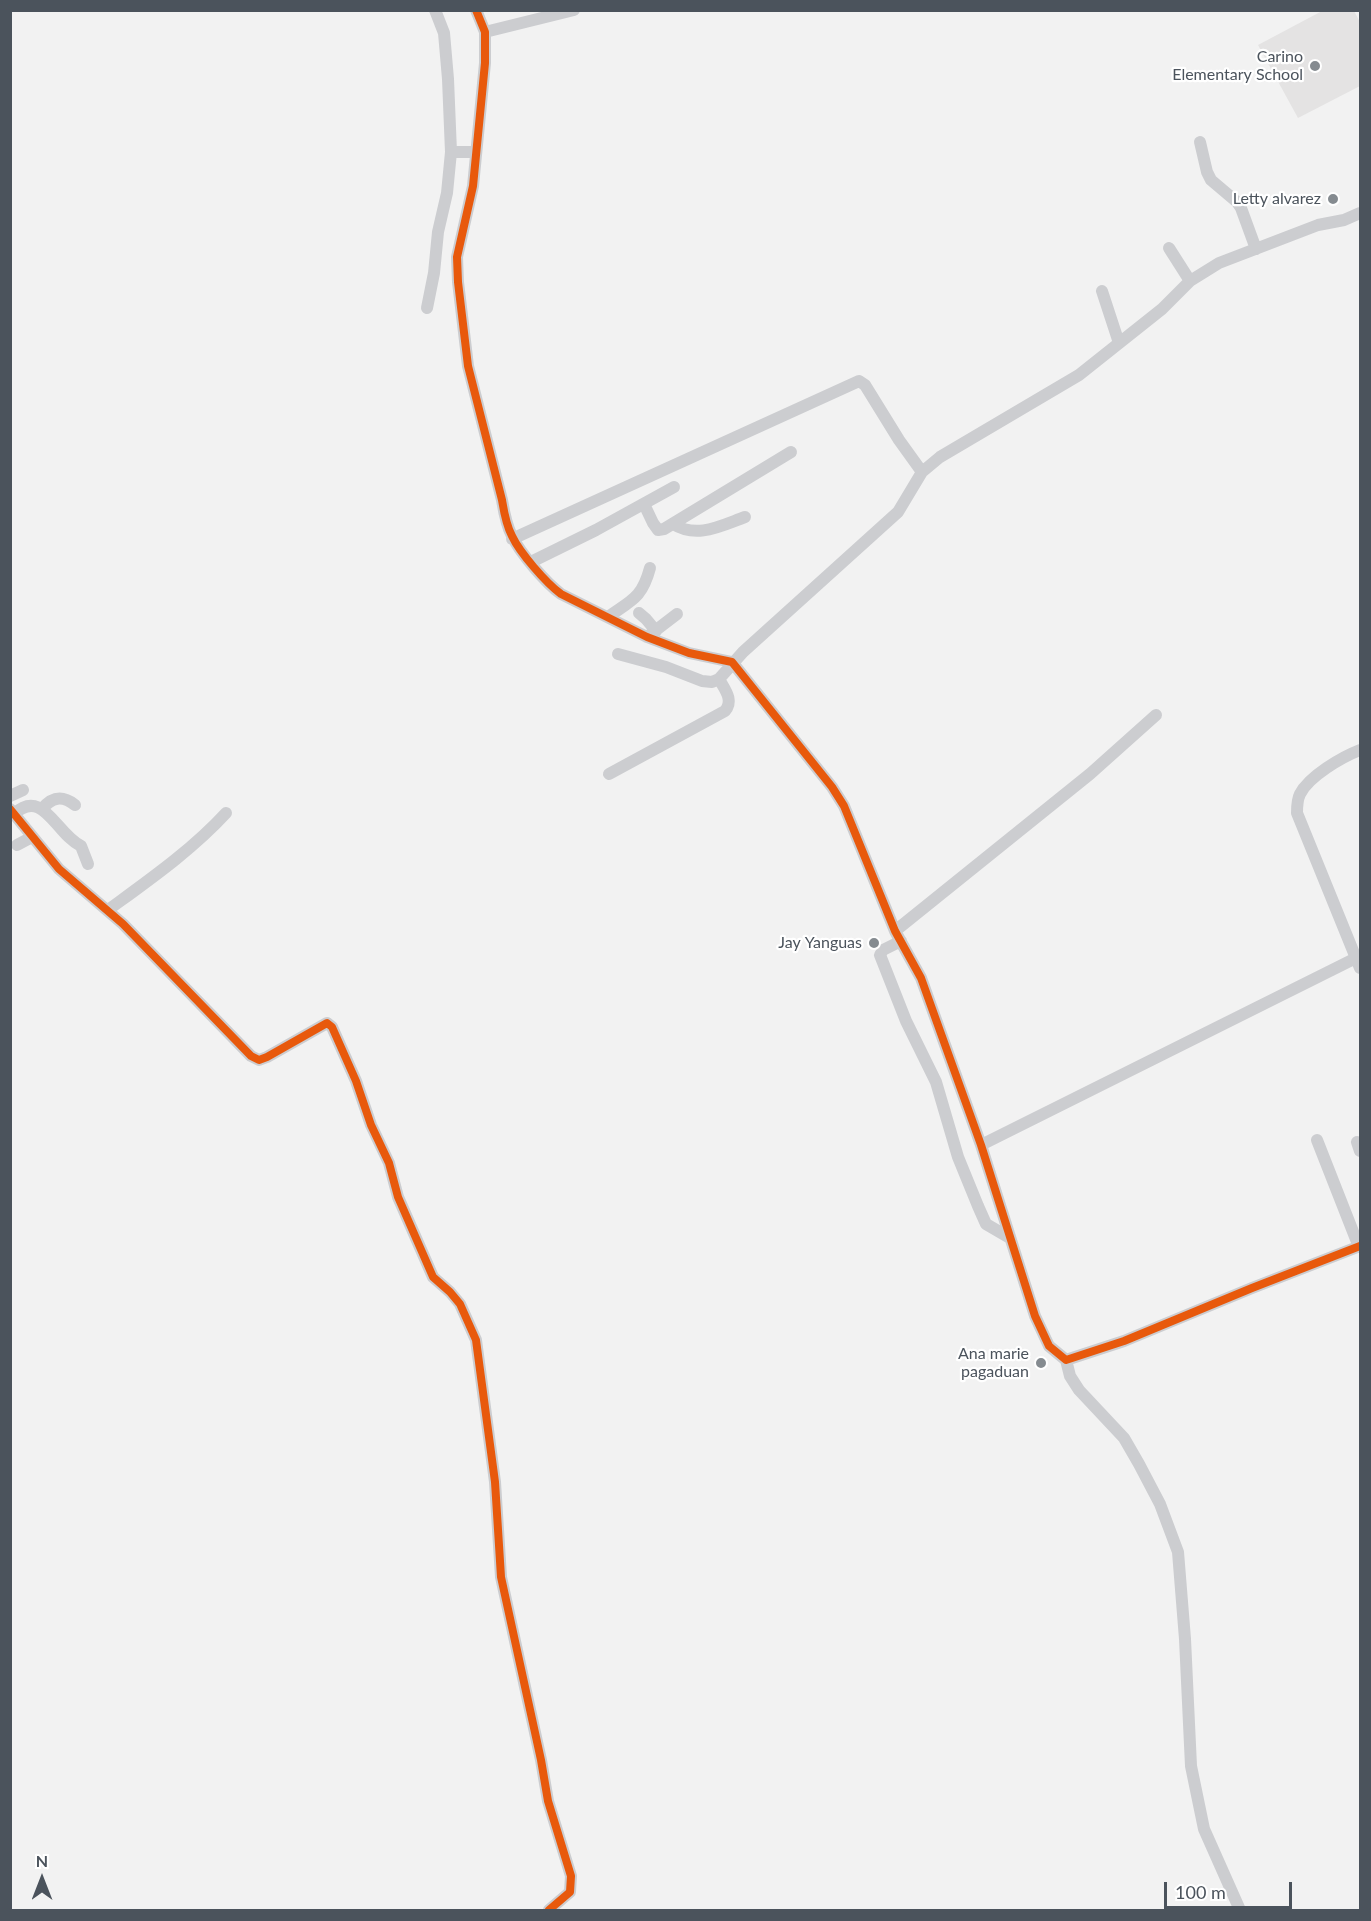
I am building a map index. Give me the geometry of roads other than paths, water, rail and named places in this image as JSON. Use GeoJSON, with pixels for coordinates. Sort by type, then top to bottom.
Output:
{"type":"FeatureCollection","features":[{"type":"Feature","properties":{"kind":"street"},"geometry":{"type":"LineString","coordinates":[[427,308],[453,152],[444,33],[435,10]]}},
{"type":"Feature","properties":{"kind":"street"},"geometry":{"type":"LineString","coordinates":[[476,10],[485,32],[482,97],[473,152],[473,186],[457,257],[458,282],[468,366],[512,539],[555,590],[608,617],[652,634],[689,652],[732,662],[832,787],[844,806],[898,936],[921,978],[981,1145],[1035,1316],[1049,1346],[1066,1360],[1078,1390],[1124,1438],[1160,1504],[1178,1552],[1191,1766],[1204,1829],[1240,1911]]}},
{"type":"Feature","properties":{"kind":"street"},"geometry":{"type":"LineString","coordinates":[[485,32],[574,10]]}},
{"type":"Feature","properties":{"kind":"street"},"geometry":{"type":"LineString","coordinates":[[1200,142],[1211,180],[1241,208],[1256,249]]}},
{"type":"Feature","properties":{"kind":"street"},"geometry":{"type":"LineString","coordinates":[[453,152],[473,152]]}},
{"type":"Feature","properties":{"kind":"street"},"geometry":{"type":"LineString","coordinates":[[618,654],[666,667],[702,681],[712,682],[719,678],[732,662],[898,512],[922,472],[940,457],[1079,375],[1162,309],[1190,281],[1219,263],[1318,225],[1360,213]]}},
{"type":"Feature","properties":{"kind":"street"},"geometry":{"type":"LineString","coordinates":[[1169,248],[1190,281]]}},
{"type":"Feature","properties":{"kind":"street"},"geometry":{"type":"LineString","coordinates":[[1102,291],[1119,343]]}},
{"type":"Feature","properties":{"kind":"street"},"geometry":{"type":"LineString","coordinates":[[512,539],[859,381],[865,385],[922,472]]}},
{"type":"Feature","properties":{"kind":"street"},"geometry":{"type":"LineString","coordinates":[[644,504],[653,524],[658,530],[664,529],[791,452]]}},
{"type":"Feature","properties":{"kind":"street"},"geometry":{"type":"LineString","coordinates":[[531,562],[596,530],[674,487]]}},
{"type":"Feature","properties":{"kind":"street"},"geometry":{"type":"LineString","coordinates":[[673,524],[684,531],[697,532],[745,518]]}},
{"type":"Feature","properties":{"kind":"street"},"geometry":{"type":"LineString","coordinates":[[608,617],[638,596],[644,589],[650,568]]}},
{"type":"Feature","properties":{"kind":"street"},"geometry":{"type":"LineString","coordinates":[[639,613],[646,619],[652,634]]}},
{"type":"Feature","properties":{"kind":"street"},"geometry":{"type":"LineString","coordinates":[[652,634],[677,614]]}},
{"type":"Feature","properties":{"kind":"street"},"geometry":{"type":"LineString","coordinates":[[609,774],[725,711],[730,705],[730,699],[719,678]]}},
{"type":"Feature","properties":{"kind":"street"},"geometry":{"type":"LineString","coordinates":[[1011,1238],[986,1224],[958,1157],[936,1082],[906,1021],[880,953],[1156,716]]}},
{"type":"Feature","properties":{"kind":"street"},"geometry":{"type":"LineString","coordinates":[[981,1145],[1358,963],[1299,822],[1297,804],[1300,795],[1313,779],[1341,759],[1360,750]]}},
{"type":"Feature","properties":{"kind":"street"},"geometry":{"type":"LineString","coordinates":[[10,796],[23,790]]}},
{"type":"Feature","properties":{"kind":"street"},"geometry":{"type":"LineString","coordinates":[[42,809],[47,802],[58,797],[75,805]]}},
{"type":"Feature","properties":{"kind":"street"},"geometry":{"type":"LineString","coordinates":[[88,864],[81,846],[71,841],[42,809],[35,805],[28,805],[12,812],[59,869],[108,910],[160,960],[255,1059],[267,1057],[324,1024],[332,1027],[389,1163],[398,1197],[433,1277],[454,1296],[469,1320],[476,1340],[492,1455],[501,1578],[548,1802],[571,1876],[570,1892],[549,1911]]}},
{"type":"Feature","properties":{"kind":"street"},"geometry":{"type":"LineString","coordinates":[[108,910],[154,877],[211,829],[226,813]]}},
{"type":"Feature","properties":{"kind":"street"},"geometry":{"type":"LineString","coordinates":[[17,845],[32,837]]}},
{"type":"Feature","properties":{"kind":"street"},"geometry":{"type":"LineString","coordinates":[[1066,1360],[1124,1341],[1360,1246],[1317,1140]]}},
{"type":"Feature","properties":{"kind":"place","name":"Carino Elementary School"},"geometry":{"type":"Point","coordinates":[1315,66]}},
{"type":"Feature","properties":{"kind":"place","name":"Letty alvarez"},"geometry":{"type":"Point","coordinates":[1333,199]}},
{"type":"Feature","properties":{"kind":"place","name":"Jay Yanguas"},"geometry":{"type":"Point","coordinates":[874,943]}},
{"type":"Feature","properties":{"kind":"place","name":"Ana marie pagaduan"},"geometry":{"type":"Point","coordinates":[1041,1363]}}]}
